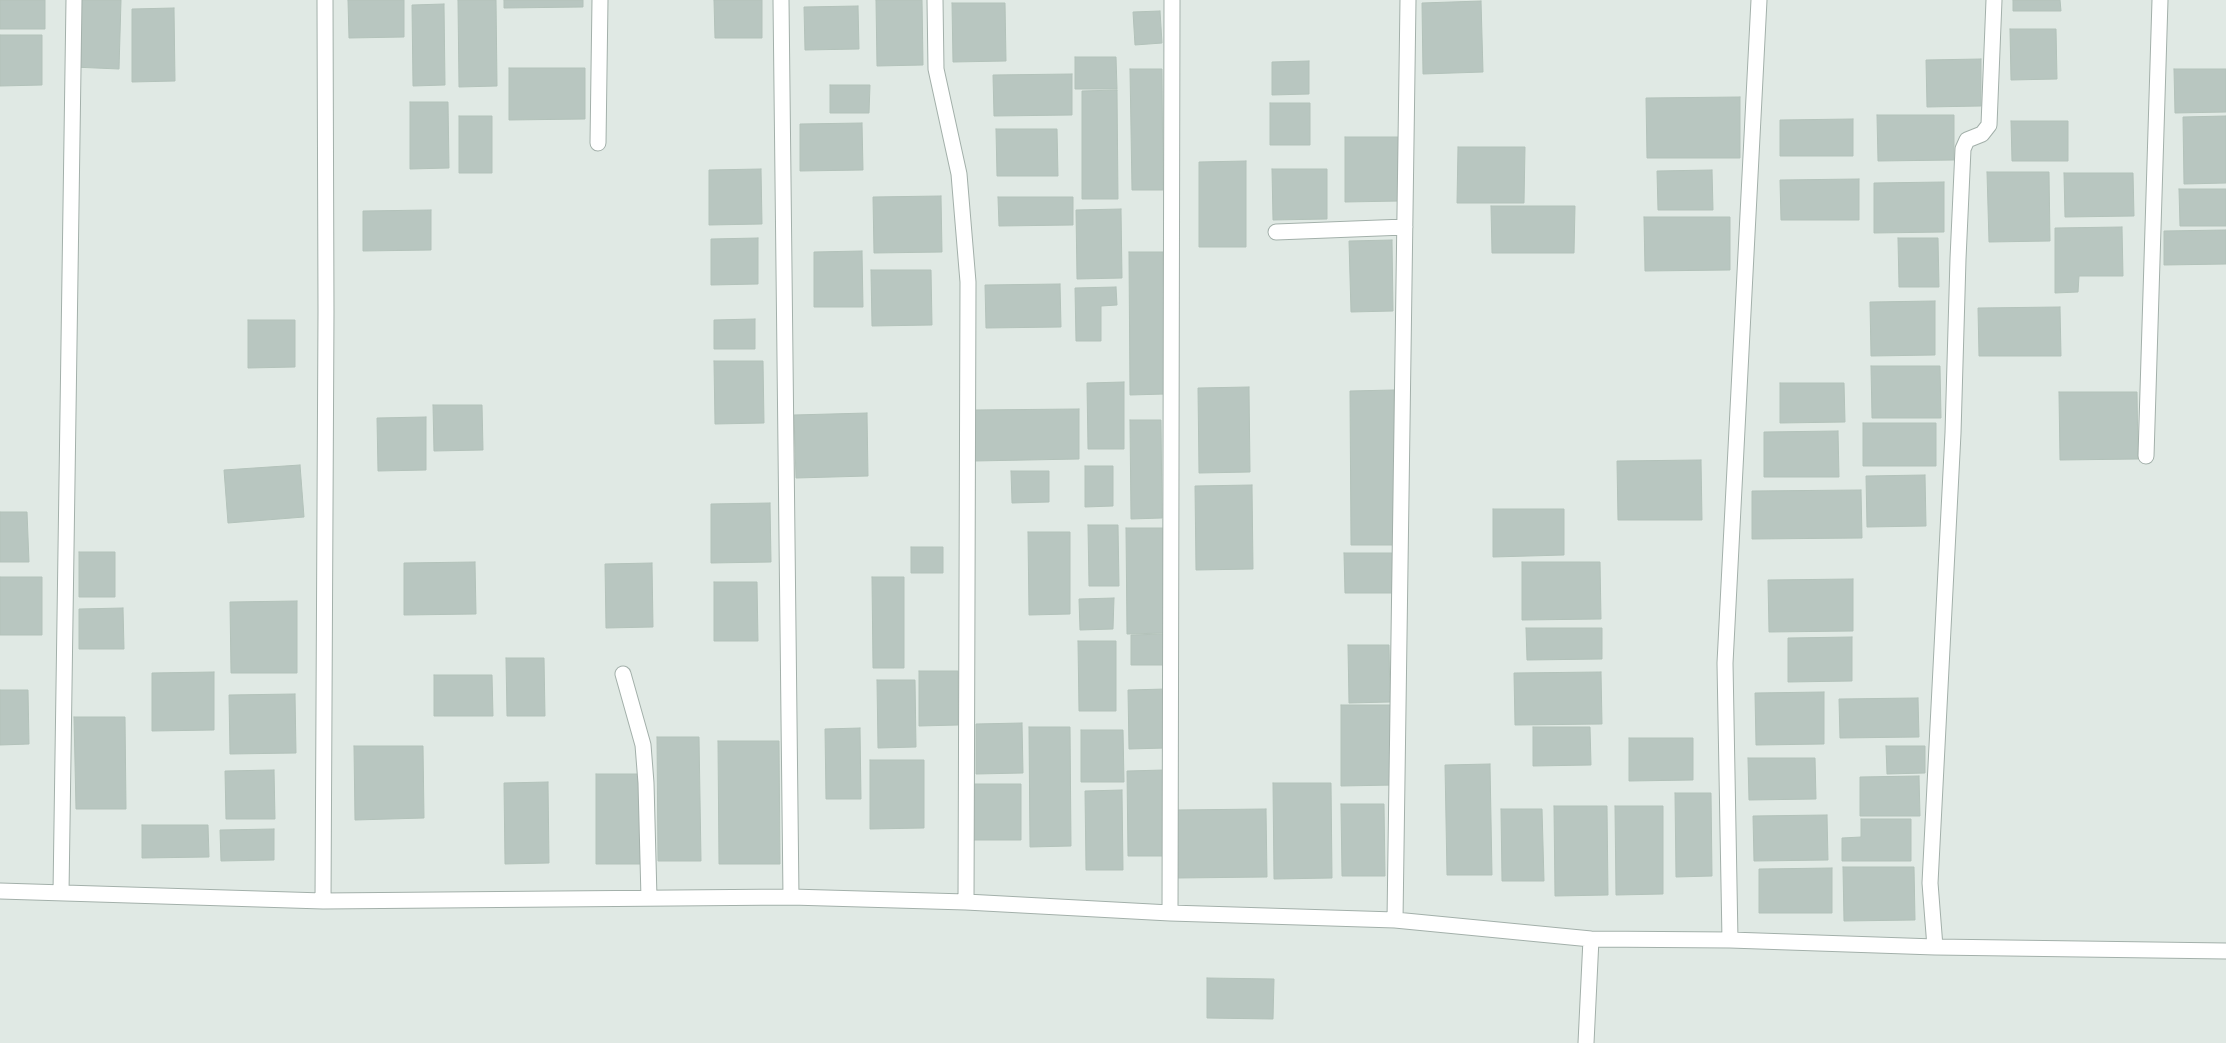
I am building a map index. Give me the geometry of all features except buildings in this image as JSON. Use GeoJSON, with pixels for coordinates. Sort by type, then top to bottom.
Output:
{"type":"FeatureCollection","features":[{"type":"Feature","properties":{"kind":"street"},"geometry":{"type":"LineString","coordinates":[[61,893],[74,0]]}},
{"type":"Feature","properties":{"kind":"street"},"geometry":{"type":"LineString","coordinates":[[323,901],[326,330],[325,0]]}},
{"type":"Feature","properties":{"kind":"street"},"geometry":{"type":"LineString","coordinates":[[598,143],[600,0]]}},
{"type":"Feature","properties":{"kind":"street"},"geometry":{"type":"LineString","coordinates":[[781,0],[791,897]]}},
{"type":"Feature","properties":{"kind":"street"},"geometry":{"type":"LineString","coordinates":[[935,0],[936,68],[959,174],[968,282],[966,902]]}},
{"type":"Feature","properties":{"kind":"street"},"geometry":{"type":"LineString","coordinates":[[1170,913],[1172,0]]}},
{"type":"Feature","properties":{"kind":"street"},"geometry":{"type":"LineString","coordinates":[[1395,920],[1408,0]]}},
{"type":"Feature","properties":{"kind":"street"},"geometry":{"type":"LineString","coordinates":[[1730,940],[1725,663],[1759,0]]}},
{"type":"Feature","properties":{"kind":"street"},"geometry":{"type":"LineString","coordinates":[[1935,947],[1930,883],[1953,433],[1963,149],[1967,140],[1982,134],[1989,125],[1994,0]]}},
{"type":"Feature","properties":{"kind":"street"},"geometry":{"type":"LineString","coordinates":[[2146,456],[2160,0]]}},
{"type":"Feature","properties":{"kind":"street"},"geometry":{"type":"LineString","coordinates":[[1276,232],[1405,227]]}},
{"type":"Feature","properties":{"kind":"street"},"geometry":{"type":"LineString","coordinates":[[623,674],[643,745],[646,783],[649,898]]}},
{"type":"Feature","properties":{"kind":"street"},"geometry":{"type":"LineString","coordinates":[[0,891],[323,901],[791,897],[966,902],[1170,913],[1395,920],[1592,938],[1730,940],[1935,947],[2226,951]]}},
{"type":"Feature","properties":{"kind":"street"},"geometry":{"type":"LineString","coordinates":[[1586,1043],[1592,938]]}}]}
